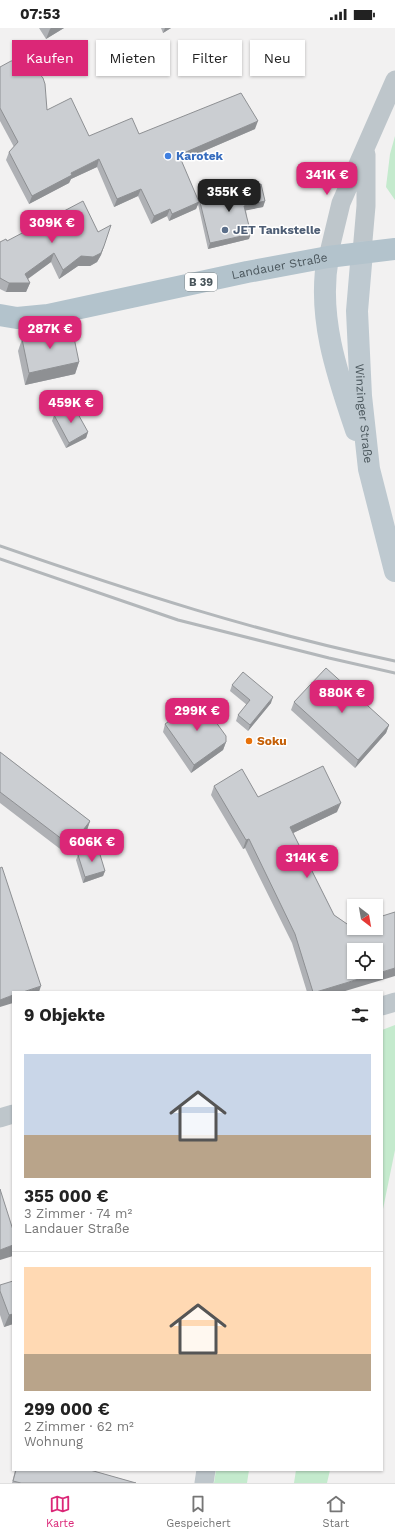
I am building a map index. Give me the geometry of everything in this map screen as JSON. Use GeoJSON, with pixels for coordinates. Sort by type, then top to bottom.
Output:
{"type":"FeatureCollection","features":[{"type":"Feature","properties":{"kind":"main road","name":"Landauer Straße"},"geometry":{"type":"LineString","coordinates":[[0,315],[17,318],[48,315],[247,272],[328,257],[395,248]]}},
{"type":"Feature","properties":{"kind":"street"},"geometry":{"type":"LineString","coordinates":[[369,469],[338,378],[324,305],[324,290],[328,257],[340,203],[366,149],[395,80]]}},
{"type":"Feature","properties":{"kind":"street"},"geometry":{"type":"LineString","coordinates":[[362,252],[366,206],[366,149]]}},
{"type":"Feature","properties":{"kind":"street","name":"Winzinger Straße"},"geometry":{"type":"LineString","coordinates":[[362,252],[358,302],[358,355],[361,396],[369,469],[395,571]]}},
{"type":"Feature","properties":{"kind":"street"},"geometry":{"type":"LineString","coordinates":[[383,1006],[395,1002]]}},
{"type":"Feature","properties":{"kind":"street"},"geometry":{"type":"LineString","coordinates":[[0,1118],[12,1114]]}},
{"type":"Feature","properties":{"kind":"street"},"geometry":{"type":"LineString","coordinates":[[204,1483],[206,1471]]}},
{"type":"Feature","properties":{"kind":"green space"},"geometry":{"type":"Polygon","coordinates":[[[395,136],[395,200],[386,187],[390,154],[395,136]]]}},
{"type":"Feature","properties":{"kind":"green space"},"geometry":{"type":"Polygon","coordinates":[[[395,1025],[395,1150],[383,1209],[383,1030],[395,1025]]]}},
{"type":"Feature","properties":{"kind":"green space"},"geometry":{"type":"Polygon","coordinates":[[[216,1471],[249,1471],[247,1483],[214,1483],[216,1471]]]}},
{"type":"Feature","properties":{"kind":"green space"},"geometry":{"type":"Polygon","coordinates":[[[296,1471],[330,1471],[327,1483],[294,1483],[296,1471]]]}},
{"type":"Feature","properties":{"kind":"building"},"geometry":{"type":"Polygon","coordinates":[[[11,61],[12,76],[41,76],[43,78],[45,84],[47,110],[71,98],[89,136],[132,118],[139,134],[241,93],[258,121],[179,155],[199,202],[172,214],[170,209],[154,216],[141,189],[117,199],[99,159],[71,173],[72,175],[32,196],[9,152],[18,142],[0,108],[0,67],[11,61]]]}},
{"type":"Feature","properties":{"kind":"building"},"geometry":{"type":"Polygon","coordinates":[[[261,184],[265,201],[244,206],[251,234],[210,243],[199,198],[261,184]]]}},
{"type":"Feature","properties":{"kind":"building"},"geometry":{"type":"Polygon","coordinates":[[[83,201],[98,232],[111,225],[101,253],[93,257],[81,256],[63,270],[54,253],[25,274],[30,283],[9,283],[0,278],[0,242],[6,239],[7,241],[83,201]]]}},
{"type":"Feature","properties":{"kind":"building"},"geometry":{"type":"Polygon","coordinates":[[[72,328],[79,362],[29,373],[22,339],[72,328]]]}},
{"type":"Feature","properties":{"kind":"building"},"geometry":{"type":"Polygon","coordinates":[[[73,405],[88,432],[69,443],[54,415],[73,405]]]}},
{"type":"Feature","properties":{"kind":"building"},"geometry":{"type":"Polygon","coordinates":[[[326,668],[389,725],[358,760],[294,702],[326,668]]]}},
{"type":"Feature","properties":{"kind":"building"},"geometry":{"type":"Polygon","coordinates":[[[243,672],[273,697],[250,725],[238,715],[250,700],[232,685],[243,672]]]}},
{"type":"Feature","properties":{"kind":"building"},"geometry":{"type":"Polygon","coordinates":[[[200,700],[226,736],[226,742],[194,765],[165,724],[200,700]]]}},
{"type":"Feature","properties":{"kind":"building"},"geometry":{"type":"Polygon","coordinates":[[[0,752],[90,821],[71,846],[0,792],[0,752]]]}},
{"type":"Feature","properties":{"kind":"building"},"geometry":{"type":"Polygon","coordinates":[[[323,766],[341,803],[290,827],[334,915],[347,924],[347,935],[383,935],[383,916],[395,912],[395,968],[383,972],[383,943],[347,943],[347,979],[359,979],[319,991],[313,991],[295,934],[249,839],[246,840],[214,786],[242,769],[258,797],[323,766]]]}},
{"type":"Feature","properties":{"kind":"building"},"geometry":{"type":"Polygon","coordinates":[[[98,848],[105,871],[85,877],[78,855],[98,848]]]}},
{"type":"Feature","properties":{"kind":"building"},"geometry":{"type":"Polygon","coordinates":[[[2,867],[41,986],[26,991],[12,991],[12,995],[0,1000],[0,868],[2,867]]]}},
{"type":"Feature","properties":{"kind":"building"},"geometry":{"type":"Polygon","coordinates":[[[0,1189],[12,1227],[12,1245],[0,1250],[0,1189]]]}},
{"type":"Feature","properties":{"kind":"building"},"geometry":{"type":"Polygon","coordinates":[[[12,1281],[12,1314],[9,1315],[0,1291],[0,1285],[12,1281]]]}},
{"type":"Feature","properties":{"kind":"building"},"geometry":{"type":"Polygon","coordinates":[[[16,1471],[94,1471],[136,1483],[21,1483],[13,1481],[16,1471]]]}},
{"type":"Feature","properties":{"kind":"railway"},"geometry":{"type":"LineString","coordinates":[[0,546],[196,610],[295,638],[395,661]]}},
{"type":"Feature","properties":{"kind":"railway"},"geometry":{"type":"LineString","coordinates":[[0,559],[178,620],[395,673]]}},
{"type":"Feature","properties":{"kind":"place","name":"Karotek"},"geometry":{"type":"Point","coordinates":[168,156]}},
{"type":"Feature","properties":{"kind":"place","name":"JET Tankstelle"},"geometry":{"type":"Point","coordinates":[225,230]}},
{"type":"Feature","properties":{"kind":"place","name":"Soku"},"geometry":{"type":"Point","coordinates":[249,741]}}]}
